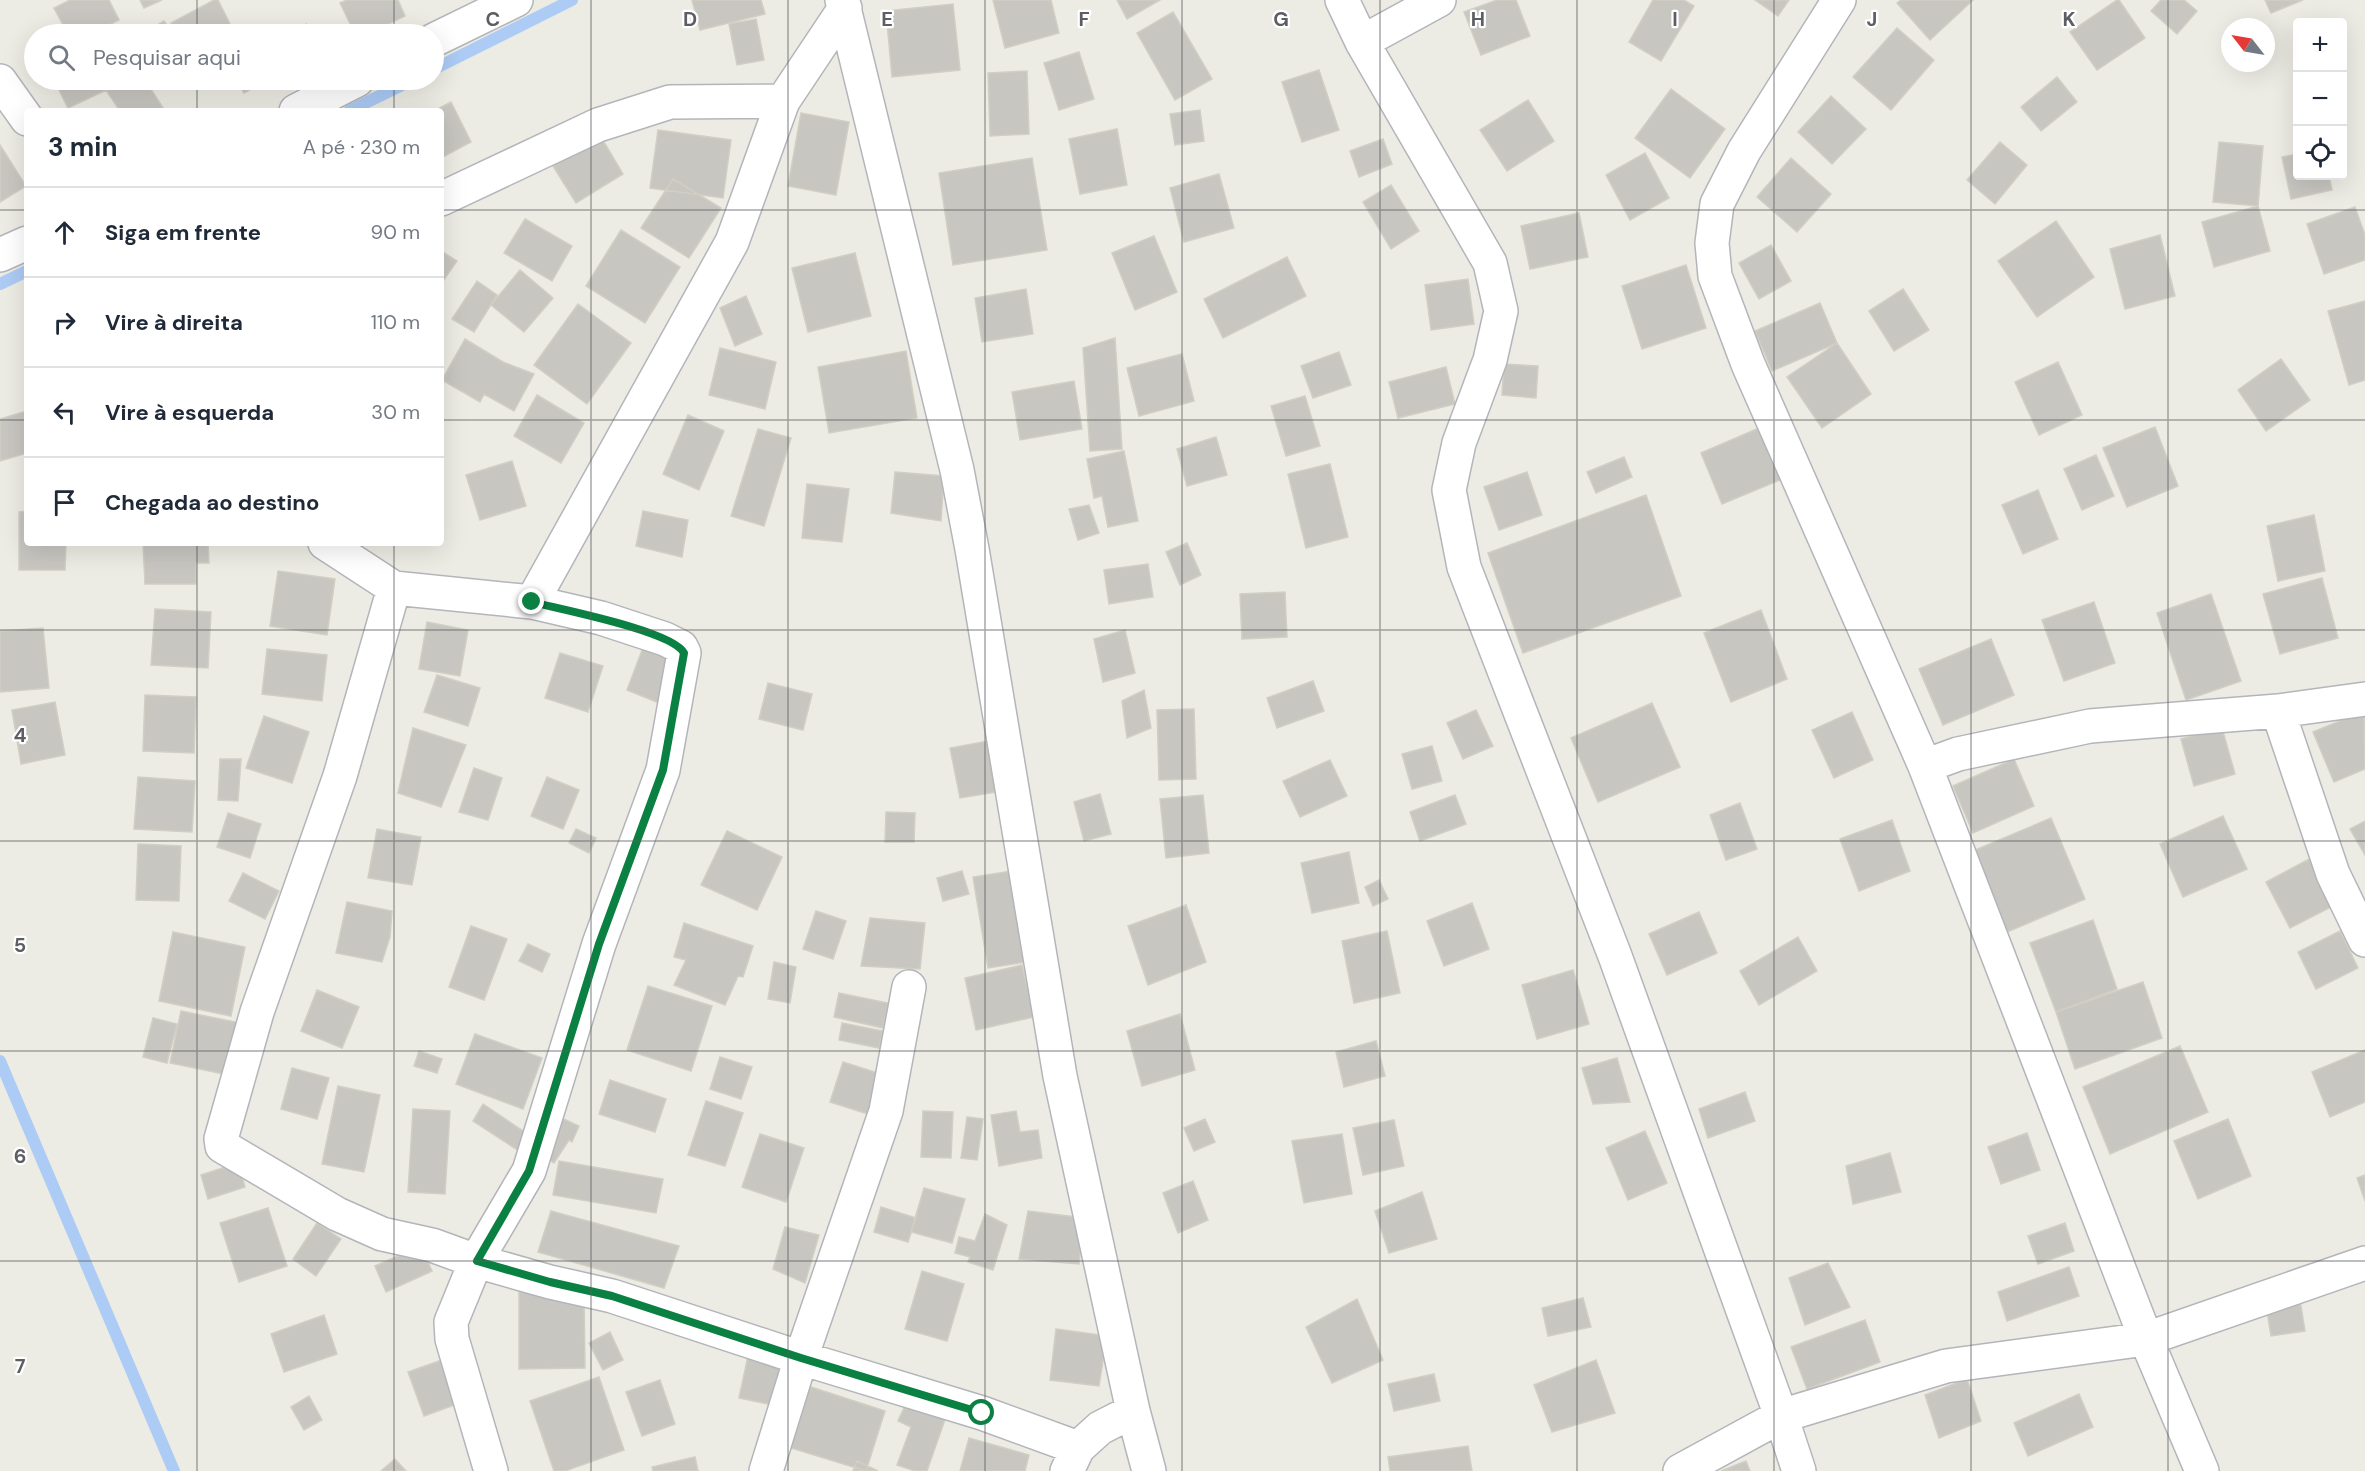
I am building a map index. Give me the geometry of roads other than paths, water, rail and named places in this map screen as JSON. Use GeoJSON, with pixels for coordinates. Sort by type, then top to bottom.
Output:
{"type":"FeatureCollection","features":[{"type":"Feature","properties":{"kind":"street"},"geometry":{"type":"LineString","coordinates":[[444,35],[516,0]]}},
{"type":"Feature","properties":{"kind":"street"},"geometry":{"type":"LineString","coordinates":[[1342,0],[1362,42],[1490,262],[1501,311],[1490,360],[1459,443],[1449,490],[1464,567],[1615,956],[1799,1471]]}},
{"type":"Feature","properties":{"kind":"street"},"geometry":{"type":"LineString","coordinates":[[1362,42],[1439,0]]}},
{"type":"Feature","properties":{"kind":"street"},"geometry":{"type":"LineString","coordinates":[[1839,0],[1744,151],[1717,204],[1712,243],[1714,276],[1748,364],[1925,766],[2146,1339],[2202,1471]]}},
{"type":"Feature","properties":{"kind":"street"},"geometry":{"type":"LineString","coordinates":[[532,602],[732,242],[783,100],[843,4]]}},
{"type":"Feature","properties":{"kind":"street"},"geometry":{"type":"LineString","coordinates":[[843,4],[957,470],[1060,1076],[1133,1411],[1149,1471]]}},
{"type":"Feature","properties":{"kind":"street"},"geometry":{"type":"LineString","coordinates":[[0,81],[24,115]]}},
{"type":"Feature","properties":{"kind":"street"},"geometry":{"type":"LineString","coordinates":[[302,108],[337,90]]}},
{"type":"Feature","properties":{"kind":"street"},"geometry":{"type":"LineString","coordinates":[[444,198],[598,125],[670,102],[783,100]]}},
{"type":"Feature","properties":{"kind":"street"},"geometry":{"type":"LineString","coordinates":[[0,255],[24,244]]}},
{"type":"Feature","properties":{"kind":"street"},"geometry":{"type":"LineString","coordinates":[[331,546],[394,588],[532,602],[601,618],[665,639],[681,647],[684,653],[663,770],[599,944],[529,1171],[477,1261],[451,1322],[452,1339],[491,1471]]}},
{"type":"Feature","properties":{"kind":"street"},"geometry":{"type":"LineString","coordinates":[[394,588],[340,776],[257,1012],[221,1139],[222,1146],[337,1214],[382,1234],[432,1245],[477,1261],[550,1282],[612,1296],[801,1358],[982,1413],[1072,1459],[1100,1428],[1133,1411]]}},
{"type":"Feature","properties":{"kind":"street"},"geometry":{"type":"LineString","coordinates":[[1925,766],[1968,752],[2090,726],[2278,711],[2365,699]]}},
{"type":"Feature","properties":{"kind":"street"},"geometry":{"type":"LineString","coordinates":[[2278,711],[2333,874],[2365,940]]}},
{"type":"Feature","properties":{"kind":"street"},"geometry":{"type":"LineString","coordinates":[[766,1471],[801,1358],[886,1111],[909,987]]}},
{"type":"Feature","properties":{"kind":"street"},"geometry":{"type":"LineString","coordinates":[[1680,1471],[1781,1416],[1946,1366],[2146,1339],[2365,1263]]}},
{"type":"Feature","properties":{"kind":"waterway"},"geometry":{"type":"LineString","coordinates":[[444,64],[572,0]]}},
{"type":"Feature","properties":{"kind":"waterway"},"geometry":{"type":"LineString","coordinates":[[355,108],[392,90]]}},
{"type":"Feature","properties":{"kind":"waterway"},"geometry":{"type":"LineString","coordinates":[[0,284],[24,272]]}},
{"type":"Feature","properties":{"kind":"waterway"},"geometry":{"type":"LineString","coordinates":[[0,1061],[174,1471]]}}]}
